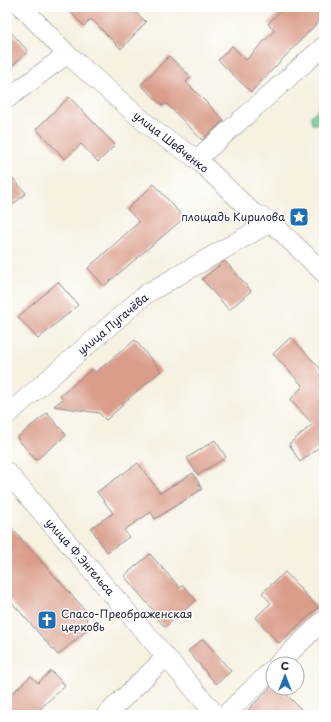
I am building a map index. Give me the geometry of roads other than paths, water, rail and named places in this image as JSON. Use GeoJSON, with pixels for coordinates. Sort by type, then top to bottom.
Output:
{"type":"FeatureCollection","features":[{"type":"Feature","properties":{"kind":"street","name":"улица Шевченко"},"geometry":{"type":"LineString","coordinates":[[22,7],[68,54],[156,132],[197,160],[252,212],[271,222],[324,273]]}},
{"type":"Feature","properties":{"kind":"street"},"geometry":{"type":"LineString","coordinates":[[197,160],[324,46]]}},
{"type":"Feature","properties":{"kind":"street"},"geometry":{"type":"LineString","coordinates":[[7,99],[68,54]]}},
{"type":"Feature","properties":{"kind":"street","name":"улица Пугачёва"},"geometry":{"type":"LineString","coordinates":[[7,415],[146,294],[271,222]]}},
{"type":"Feature","properties":{"kind":"street","name":"улица Ф.Энгельса"},"geometry":{"type":"LineString","coordinates":[[7,472],[216,715]]}},
{"type":"Feature","properties":{"kind":"street"},"geometry":{"type":"LineString","coordinates":[[286,656],[324,620]]}},
{"type":"Feature","properties":{"kind":"street"},"geometry":{"type":"LineString","coordinates":[[106,715],[166,657]]}},
{"type":"Feature","properties":{"kind":"street"},"geometry":{"type":"LineString","coordinates":[[225,715],[265,677]]}},
{"type":"Feature","properties":{"kind":"place","name":"площадь Кирилова"},"geometry":{"type":"Point","coordinates":[299,217]}},
{"type":"Feature","properties":{"kind":"place","name":"Спасо-Преображенская церковь"},"geometry":{"type":"Point","coordinates":[47,620]}}]}
